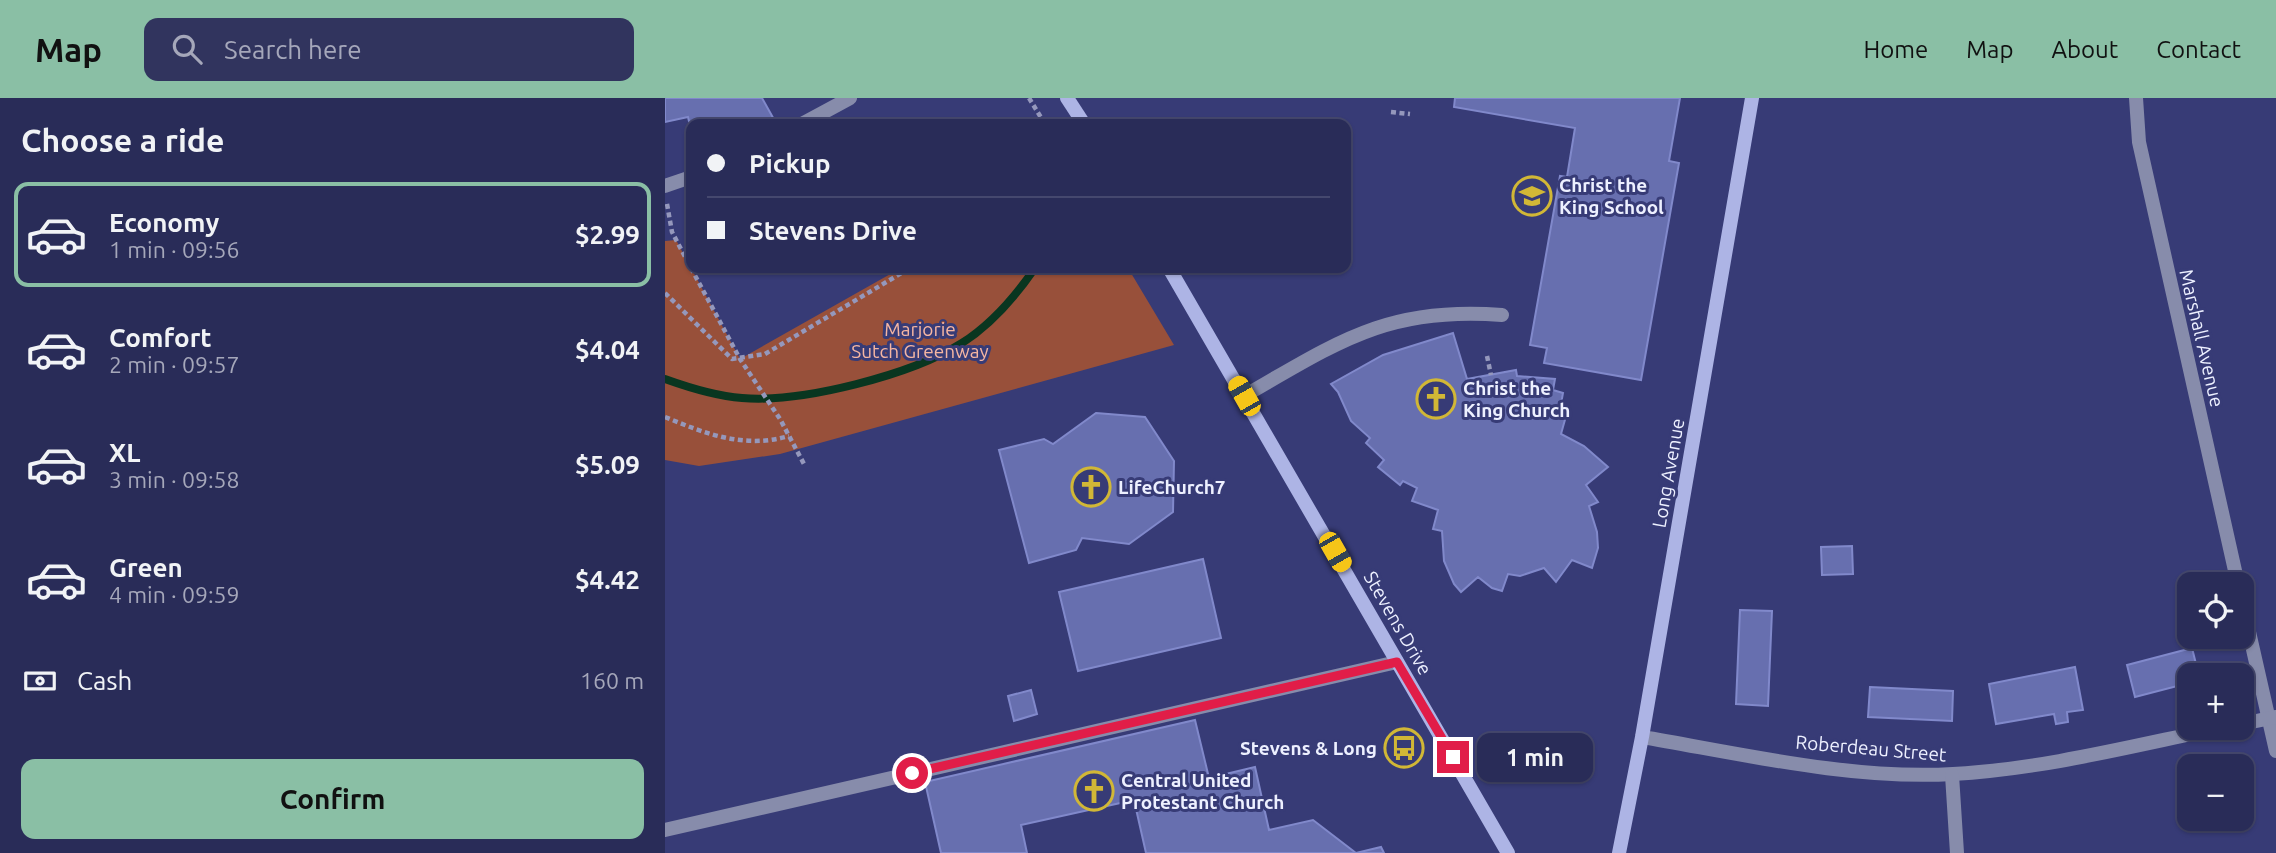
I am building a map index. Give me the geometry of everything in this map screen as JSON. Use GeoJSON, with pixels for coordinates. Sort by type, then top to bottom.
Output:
{"type":"FeatureCollection","features":[{"type":"Feature","properties":{"kind":"street"},"geometry":{"type":"LineString","coordinates":[[811,119],[850,98]]}},
{"type":"Feature","properties":{"kind":"street"},"geometry":{"type":"LineString","coordinates":[[1067,98],[1081,119]]}},
{"type":"Feature","properties":{"kind":"street","name":"Long Avenue"},"geometry":{"type":"LineString","coordinates":[[1619,853],[1642,737],[1752,98]]}},
{"type":"Feature","properties":{"kind":"street","name":"Marshall Avenue"},"geometry":{"type":"LineString","coordinates":[[2136,98],[2139,142],[2235,572]]}},
{"type":"Feature","properties":{"kind":"street"},"geometry":{"type":"LineString","coordinates":[[665,186],[686,179]]}},
{"type":"Feature","properties":{"kind":"street","name":"Stevens Drive"},"geometry":{"type":"LineString","coordinates":[[1172,273],[1508,853]]}},
{"type":"Feature","properties":{"kind":"street"},"geometry":{"type":"LineString","coordinates":[[1244,396],[1320,352],[1379,325],[1434,314],[1462,312],[1501,315]]}},
{"type":"Feature","properties":{"kind":"street"},"geometry":{"type":"LineString","coordinates":[[2254,648],[2272,718],[2276,751]]}},
{"type":"Feature","properties":{"kind":"street"},"geometry":{"type":"LineString","coordinates":[[665,830],[1397,662]]}},
{"type":"Feature","properties":{"kind":"street"},"geometry":{"type":"LineString","coordinates":[[2254,722],[2272,718]]}},
{"type":"Feature","properties":{"kind":"street","name":"Roberdeau Street"},"geometry":{"type":"LineString","coordinates":[[1642,737],[1798,763],[1875,772],[1952,775],[2049,762],[2177,737]]}},
{"type":"Feature","properties":{"kind":"street"},"geometry":{"type":"LineString","coordinates":[[1952,775],[1957,853]]}},
{"type":"Feature","properties":{"kind":"path"},"geometry":{"type":"LineString","coordinates":[[1029,98],[1042,119]]}},
{"type":"Feature","properties":{"kind":"path"},"geometry":{"type":"LineString","coordinates":[[1391,111],[1410,114]]}},
{"type":"Feature","properties":{"kind":"path"},"geometry":{"type":"LineString","coordinates":[[665,194],[672,232],[686,259]]}},
{"type":"Feature","properties":{"kind":"path"},"geometry":{"type":"LineString","coordinates":[[694,273],[740,359],[754,376],[804,464]]}},
{"type":"Feature","properties":{"kind":"path"},"geometry":{"type":"LineString","coordinates":[[665,293],[725,355],[740,359],[765,354],[902,273]]}},
{"type":"Feature","properties":{"kind":"path"},"geometry":{"type":"LineString","coordinates":[[1487,356],[1491,375]]}},
{"type":"Feature","properties":{"kind":"path"},"geometry":{"type":"LineString","coordinates":[[665,417],[723,439],[770,441],[789,436]]}},
{"type":"Feature","properties":{"kind":"green space","name":"Marjorie Sutch Greenway"},"geometry":{"type":"Polygon","coordinates":[[[676,240],[686,259],[686,273],[694,273],[740,359],[892,273],[1131,273],[1174,345],[780,454],[699,466],[665,460],[665,241],[676,240]]]}},
{"type":"Feature","properties":{"kind":"building"},"geometry":{"type":"Polygon","coordinates":[[[665,98],[762,98],[774,119],[688,117],[665,122],[665,98]]]}},
{"type":"Feature","properties":{"kind":"building"},"geometry":{"type":"Polygon","coordinates":[[[1455,98],[1680,98],[1669,161],[1679,163],[1641,380],[1544,363],[1547,348],[1530,345],[1560,176],[1567,177],[1575,128],[1454,107],[1455,98]]]}},
{"type":"Feature","properties":{"kind":"building"},"geometry":{"type":"Polygon","coordinates":[[[1453,333],[1467,379],[1516,370],[1517,376],[1555,379],[1553,390],[1563,393],[1559,415],[1566,416],[1561,434],[1584,446],[1608,467],[1586,485],[1598,502],[1589,506],[1597,532],[1598,548],[1592,568],[1572,560],[1556,582],[1544,568],[1520,576],[1508,574],[1502,591],[1492,588],[1478,577],[1461,592],[1454,584],[1444,561],[1442,531],[1433,529],[1438,510],[1412,501],[1417,488],[1403,481],[1400,485],[1378,467],[1384,460],[1366,443],[1370,438],[1351,421],[1338,392],[1331,384],[1383,355],[1453,333]]]}},
{"type":"Feature","properties":{"kind":"building","name":"LifeChurch7"},"geometry":{"type":"Polygon","coordinates":[[[1096,413],[1145,417],[1174,461],[1173,512],[1129,544],[1082,538],[1076,550],[1029,563],[999,450],[1044,439],[1053,444],[1096,413]]]}},
{"type":"Feature","properties":{"kind":"building"},"geometry":{"type":"Polygon","coordinates":[[[1852,546],[1853,574],[1822,575],[1821,547],[1852,546]]]}},
{"type":"Feature","properties":{"kind":"building"},"geometry":{"type":"Polygon","coordinates":[[[1203,559],[1221,638],[1078,671],[1059,592],[1203,559]]]}},
{"type":"Feature","properties":{"kind":"building"},"geometry":{"type":"Polygon","coordinates":[[[1740,610],[1772,611],[1768,706],[1736,704],[1740,610]]]}},
{"type":"Feature","properties":{"kind":"building"},"geometry":{"type":"Polygon","coordinates":[[[2188,649],[2192,649],[2196,663],[2177,663],[2177,686],[2135,697],[2127,665],[2188,649]]]}},
{"type":"Feature","properties":{"kind":"building"},"geometry":{"type":"Polygon","coordinates":[[[2075,667],[2083,710],[2067,712],[2068,722],[2056,724],[2054,714],[1996,724],[1989,684],[2075,667]]]}},
{"type":"Feature","properties":{"kind":"building"},"geometry":{"type":"Polygon","coordinates":[[[1870,687],[1953,691],[1952,721],[1868,717],[1870,687]]]}},
{"type":"Feature","properties":{"kind":"building"},"geometry":{"type":"Polygon","coordinates":[[[1031,690],[1037,714],[1014,721],[1008,696],[1031,690]]]}},
{"type":"Feature","properties":{"kind":"building","name":"Central United Protestant Church"},"geometry":{"type":"Polygon","coordinates":[[[1195,720],[1209,778],[1255,767],[1269,830],[1313,820],[1356,853],[1146,853],[1134,800],[1021,825],[1027,853],[941,853],[925,782],[1195,720]]]}},
{"type":"Feature","properties":{"kind":"building"},"geometry":{"type":"Polygon","coordinates":[[[1381,847],[1384,853],[1356,853],[1381,847]]]}},
{"type":"Feature","properties":{"kind":"waterway"},"geometry":{"type":"LineString","coordinates":[[665,379],[722,395],[767,398],[825,391],[886,376],[940,355],[973,336],[1002,309],[1031,273]]}},
{"type":"Feature","properties":{"kind":"place","name":"Christ the King School"},"geometry":{"type":"Point","coordinates":[1532,196]}},
{"type":"Feature","properties":{"kind":"place","name":"Christ the King Church"},"geometry":{"type":"Point","coordinates":[1436,399]}},
{"type":"Feature","properties":{"kind":"place","name":"LifeChurch7"},"geometry":{"type":"Point","coordinates":[1091,487]}},
{"type":"Feature","properties":{"kind":"place","name":"Stevens & Long"},"geometry":{"type":"Point","coordinates":[1404,748]}},
{"type":"Feature","properties":{"kind":"place","name":"Central United Protestant Church"},"geometry":{"type":"Point","coordinates":[1094,791]}},
{"type":"Feature","properties":{"kind":"route"},"geometry":{"type":"LineString","coordinates":[[912,773],[1397,662],[1453,757]]}}]}
